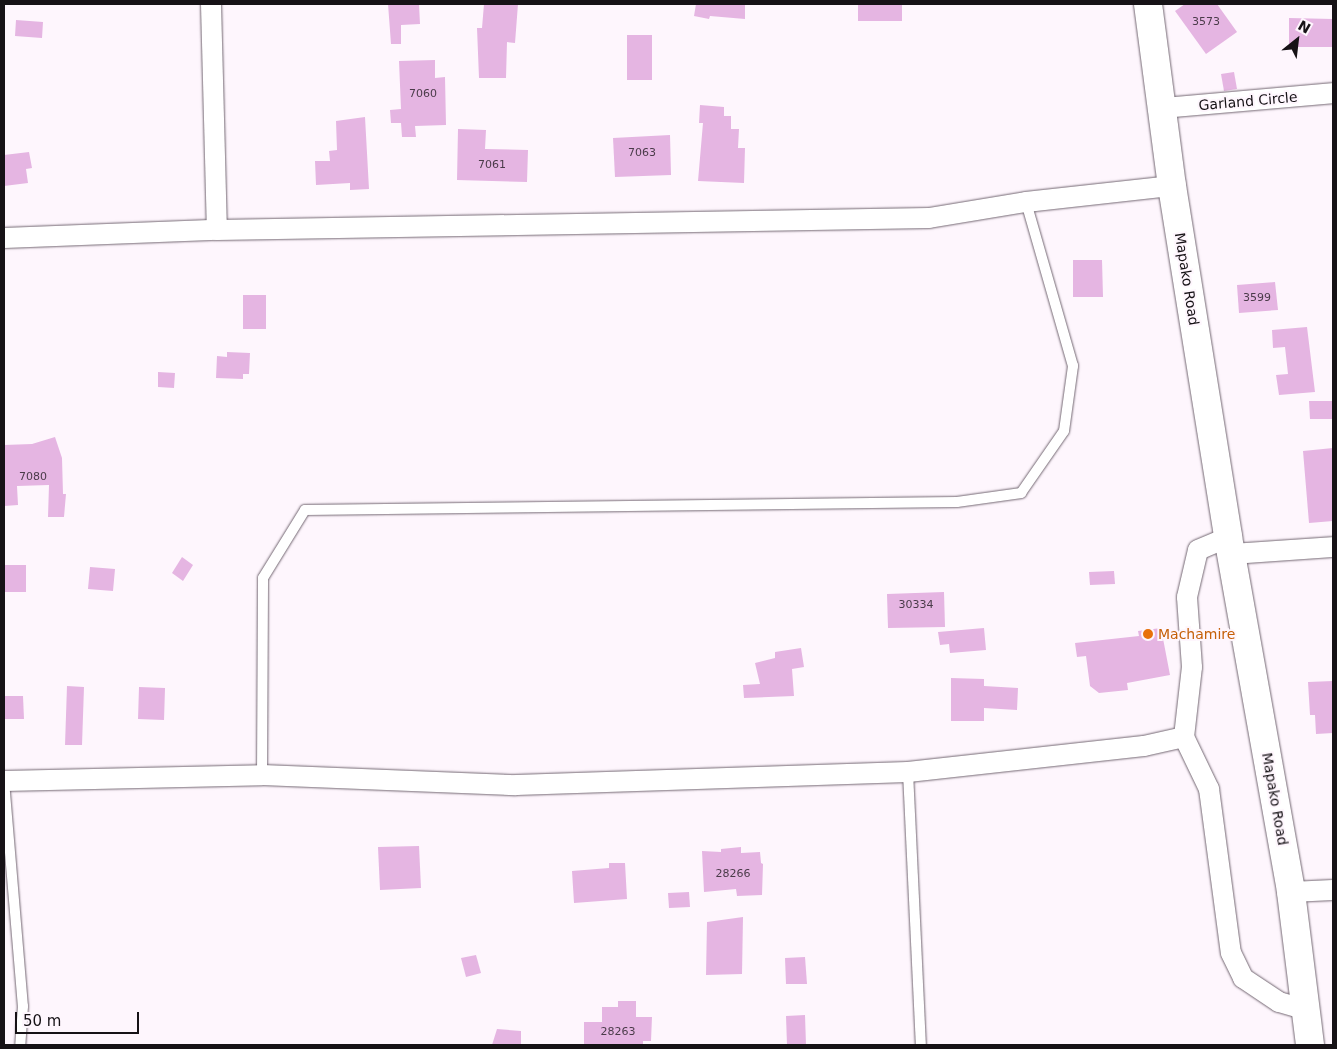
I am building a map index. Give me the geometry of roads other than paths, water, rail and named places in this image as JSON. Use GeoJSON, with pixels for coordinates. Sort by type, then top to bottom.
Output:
{"type":"FeatureCollection","features":[{"type":"Feature","properties":{"kind":"street"},"geometry":{"type":"LineString","coordinates":[[211,4],[217,230]]}},
{"type":"Feature","properties":{"kind":"street","name":"Mapako Road"},"geometry":{"type":"LineString","coordinates":[[1148,4],[1172,186],[1230,545],[1291,892],[1304,1009],[1310,1045]]}},
{"type":"Feature","properties":{"kind":"street","name":"Garland Circle"},"geometry":{"type":"LineString","coordinates":[[1163,108],[1333,93]]}},
{"type":"Feature","properties":{"kind":"street"},"geometry":{"type":"LineString","coordinates":[[4,238],[217,230],[929,218],[1026,202],[1172,186]]}},
{"type":"Feature","properties":{"kind":"street"},"geometry":{"type":"LineString","coordinates":[[1304,1009],[1279,1002],[1243,978],[1231,953],[1209,789],[1184,737],[1192,667],[1187,598],[1198,550],[1230,545],[1333,547]]}},
{"type":"Feature","properties":{"kind":"street"},"geometry":{"type":"LineString","coordinates":[[4,781],[262,775],[516,785],[908,772],[1144,746],[1184,737]]}},
{"type":"Feature","properties":{"kind":"street"},"geometry":{"type":"LineString","coordinates":[[1291,892],[1333,890]]}},
{"type":"Feature","properties":{"kind":"lane"},"geometry":{"type":"LineString","coordinates":[[262,775],[263,578],[305,510],[957,502],[1021,493],[1064,431],[1073,366],[1026,202]]}},
{"type":"Feature","properties":{"kind":"lane"},"geometry":{"type":"LineString","coordinates":[[908,772],[921,1045]]}},
{"type":"Feature","properties":{"kind":"lane"},"geometry":{"type":"LineString","coordinates":[[4,781],[23,1006],[20,1045]]}},
{"type":"Feature","properties":{"kind":"place","name":"Machamire"},"geometry":{"type":"Point","coordinates":[1148,634]}}]}
